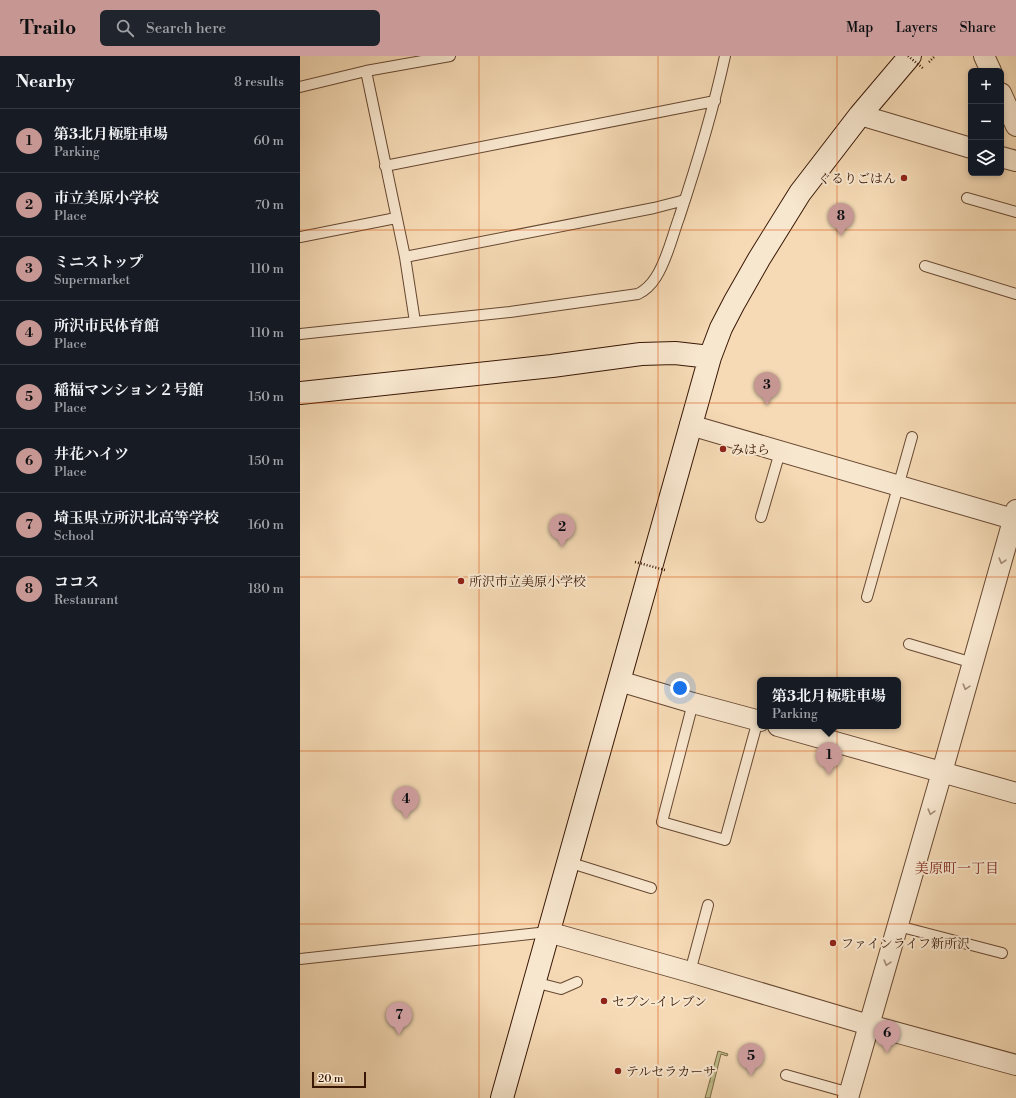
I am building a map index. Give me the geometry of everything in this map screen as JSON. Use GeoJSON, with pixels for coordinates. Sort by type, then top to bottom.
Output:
{"type":"FeatureCollection","features":[{"type":"Feature","properties":{"kind":"street"},"geometry":{"type":"LineString","coordinates":[[984,56],[990,68]]}},
{"type":"Feature","properties":{"kind":"street"},"geometry":{"type":"LineString","coordinates":[[502,1098],[690,426],[710,357],[721,328],[759,259],[800,193],[860,115],[914,60]]}},
{"type":"Feature","properties":{"kind":"street"},"geometry":{"type":"LineString","coordinates":[[1004,100],[1016,126]]}},
{"type":"Feature","properties":{"kind":"street"},"geometry":{"type":"LineString","coordinates":[[860,115],[968,147]]}},
{"type":"Feature","properties":{"kind":"street"},"geometry":{"type":"LineString","coordinates":[[1004,158],[1016,161]]}},
{"type":"Feature","properties":{"kind":"street"},"geometry":{"type":"LineString","coordinates":[[300,392],[552,366],[641,354],[675,353],[710,357]]}},
{"type":"Feature","properties":{"kind":"street"},"geometry":{"type":"LineString","coordinates":[[690,426],[897,486],[1015,517],[849,1096]]}},
{"type":"Feature","properties":{"kind":"street"},"geometry":{"type":"LineString","coordinates":[[619,681],[757,720]]}},
{"type":"Feature","properties":{"kind":"street"},"geometry":{"type":"LineString","coordinates":[[789,729],[1016,793]]}},
{"type":"Feature","properties":{"kind":"street"},"geometry":{"type":"LineString","coordinates":[[548,932],[869,1025],[1016,1065]]}},
{"type":"Feature","properties":{"kind":"lane"},"geometry":{"type":"LineString","coordinates":[[300,87],[366,72],[450,56]]}},
{"type":"Feature","properties":{"kind":"lane"},"geometry":{"type":"LineString","coordinates":[[300,334],[510,312],[638,294],[651,284],[660,270],[666,254],[705,137],[725,56]]}},
{"type":"Feature","properties":{"kind":"lane"},"geometry":{"type":"LineString","coordinates":[[366,72],[404,257],[415,322]]}},
{"type":"Feature","properties":{"kind":"lane"},"geometry":{"type":"LineString","coordinates":[[386,166],[715,101]]}},
{"type":"Feature","properties":{"kind":"lane"},"geometry":{"type":"LineString","coordinates":[[967,198],[1016,212]]}},
{"type":"Feature","properties":{"kind":"lane"},"geometry":{"type":"LineString","coordinates":[[404,257],[654,208],[685,200]]}},
{"type":"Feature","properties":{"kind":"lane"},"geometry":{"type":"LineString","coordinates":[[300,237],[396,218]]}},
{"type":"Feature","properties":{"kind":"lane"},"geometry":{"type":"LineString","coordinates":[[925,266],[1016,294]]}},
{"type":"Feature","properties":{"kind":"lane"},"geometry":{"type":"LineString","coordinates":[[867,597],[912,437]]}},
{"type":"Feature","properties":{"kind":"lane"},"geometry":{"type":"LineString","coordinates":[[761,517],[780,452]]}},
{"type":"Feature","properties":{"kind":"lane"},"geometry":{"type":"LineString","coordinates":[[909,644],[973,663]]}},
{"type":"Feature","properties":{"kind":"lane"},"geometry":{"type":"LineString","coordinates":[[693,703],[662,822],[725,840],[757,728]]}},
{"type":"Feature","properties":{"kind":"lane"},"geometry":{"type":"LineString","coordinates":[[568,862],[651,888]]}},
{"type":"Feature","properties":{"kind":"lane"},"geometry":{"type":"LineString","coordinates":[[690,972],[708,905]]}},
{"type":"Feature","properties":{"kind":"lane"},"geometry":{"type":"LineString","coordinates":[[898,926],[1002,953]]}},
{"type":"Feature","properties":{"kind":"lane"},"geometry":{"type":"LineString","coordinates":[[300,959],[548,932]]}},
{"type":"Feature","properties":{"kind":"lane"},"geometry":{"type":"LineString","coordinates":[[534,982],[561,989],[577,982]]}},
{"type":"Feature","properties":{"kind":"lane"},"geometry":{"type":"LineString","coordinates":[[786,1075],[849,1096]]}},
{"type":"Feature","properties":{"kind":"path"},"geometry":{"type":"LineString","coordinates":[[635,562],[665,570]]}},
{"type":"Feature","properties":{"kind":"green space"},"geometry":{"type":"Polygon","coordinates":[[[718,1051],[728,1054],[727,1056],[721,1054],[710,1098],[705,1098],[718,1051]]]}},
{"type":"Feature","properties":{"kind":"place","name":"ぐるりごはん"},"geometry":{"type":"Point","coordinates":[904,178]}},
{"type":"Feature","properties":{"kind":"place","name":"ココス"},"geometry":{"type":"Point","coordinates":[841,236]}},
{"type":"Feature","properties":{"kind":"place","name":"ミニストップ"},"geometry":{"type":"Point","coordinates":[767,405]}},
{"type":"Feature","properties":{"kind":"place","name":"みはら"},"geometry":{"type":"Point","coordinates":[723,449]}},
{"type":"Feature","properties":{"kind":"place","name":"市立美原小学校"},"geometry":{"type":"Point","coordinates":[562,547]}},
{"type":"Feature","properties":{"kind":"place","name":"所沢市立美原小学校"},"geometry":{"type":"Point","coordinates":[461,581]}},
{"type":"Feature","properties":{"kind":"place","name":"第3北月極駐車場"},"geometry":{"type":"Point","coordinates":[829,775]}},
{"type":"Feature","properties":{"kind":"place","name":"所沢市民体育館"},"geometry":{"type":"Point","coordinates":[406,819]}},
{"type":"Feature","properties":{"kind":"place","name":"ファインライフ新所沢"},"geometry":{"type":"Point","coordinates":[833,943]}},
{"type":"Feature","properties":{"kind":"place","name":"セブン-イレブン"},"geometry":{"type":"Point","coordinates":[604,1001]}},
{"type":"Feature","properties":{"kind":"place","name":"埼玉県立所沢北高等学校"},"geometry":{"type":"Point","coordinates":[399,1035]}},
{"type":"Feature","properties":{"kind":"place","name":"井花ハイツ"},"geometry":{"type":"Point","coordinates":[887,1053]}},
{"type":"Feature","properties":{"kind":"place","name":"テルセラカーサ"},"geometry":{"type":"Point","coordinates":[618,1071]}},
{"type":"Feature","properties":{"kind":"place","name":"稲福マンション２号館"},"geometry":{"type":"Point","coordinates":[751,1076]}},
{"type":"Feature","properties":{"kind":"district","name":"美原町一丁目"},"geometry":{"type":"Point","coordinates":[957,868]}}]}
